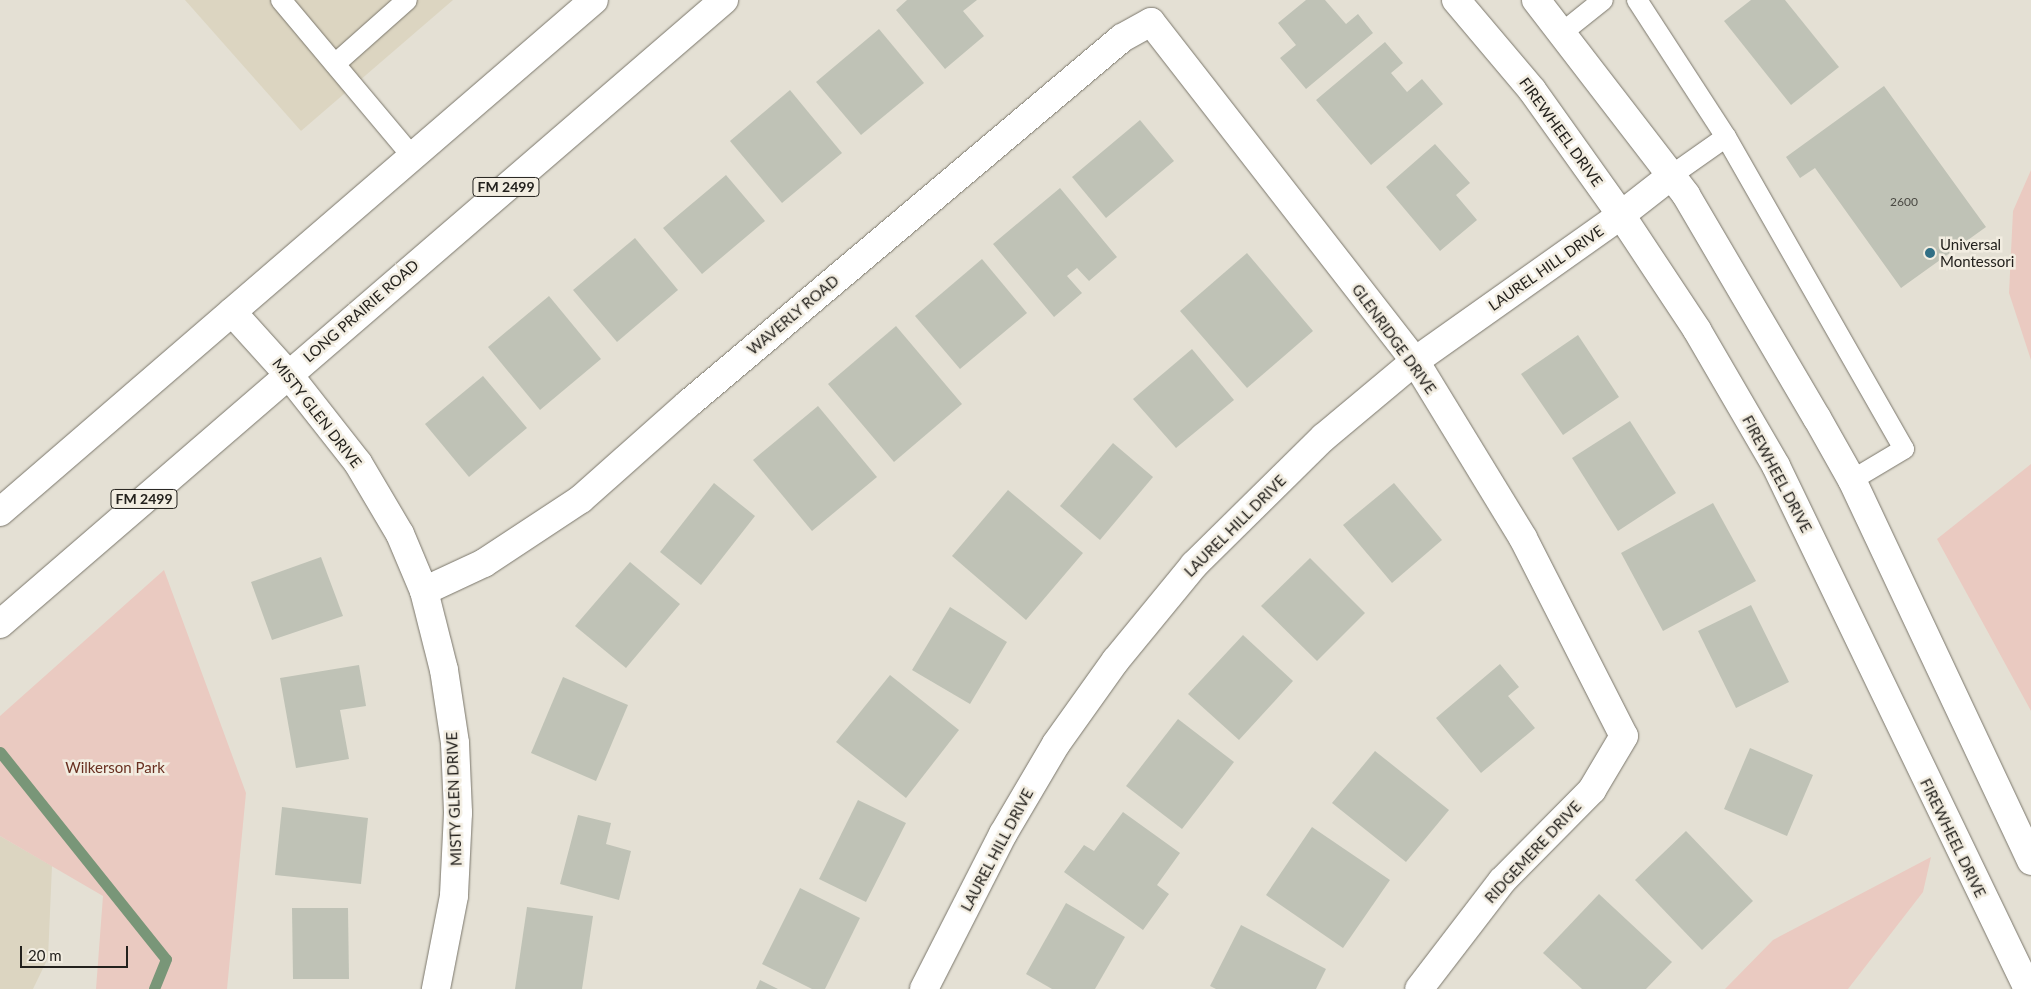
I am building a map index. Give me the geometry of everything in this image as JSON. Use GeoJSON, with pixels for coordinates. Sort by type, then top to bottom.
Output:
{"type":"FeatureCollection","features":[{"type":"Feature","properties":{"kind":"street"},"geometry":{"type":"LineString","coordinates":[[0,512],[411,155],[594,0]]}},
{"type":"Feature","properties":{"kind":"street","name":"LONG PRAIRIE ROAD"},"geometry":{"type":"LineString","coordinates":[[0,624],[724,0]]}},
{"type":"Feature","properties":{"kind":"street","name":"FIREWHEEL DRIVE"},"geometry":{"type":"LineString","coordinates":[[1456,0],[1532,90],[1621,216],[1697,330],[1776,466],[2028,989]]}},
{"type":"Feature","properties":{"kind":"street"},"geometry":{"type":"LineString","coordinates":[[1536,0],[1563,32],[1672,175],[1852,480],[2031,861]]}},
{"type":"Feature","properties":{"kind":"street","name":"GLENRIDGE DRIVE"},"geometry":{"type":"LineString","coordinates":[[1152,22],[1415,361],[1523,538],[1624,736]]}},
{"type":"Feature","properties":{"kind":"street","name":"WAVERLY ROAD"},"geometry":{"type":"LineString","coordinates":[[424,592],[484,562],[581,499],[688,404],[1122,38],[1152,22]]}},
{"type":"Feature","properties":{"kind":"street","name":"LAUREL HILL DRIVE"},"geometry":{"type":"LineString","coordinates":[[924,989],[1003,834],[1056,744],[1116,660],[1194,565],[1324,437],[1415,361],[1621,216],[1672,175]]}},
{"type":"Feature","properties":{"kind":"street","name":"MISTY GLEN DRIVE"},"geometry":{"type":"LineString","coordinates":[[232,312],[288,374],[358,463],[400,534],[424,592],[447,688],[455,743],[458,813],[454,896],[436,989]]}},
{"type":"Feature","properties":{"kind":"street","name":"RIDGEMERE DRIVE"},"geometry":{"type":"LineString","coordinates":[[1420,989],[1502,881],[1592,790],[1624,736]]}},
{"type":"Feature","properties":{"kind":"lane"},"geometry":{"type":"LineString","coordinates":[[281,0],[411,155]]}},
{"type":"Feature","properties":{"kind":"lane"},"geometry":{"type":"LineString","coordinates":[[335,64],[407,0]]}},
{"type":"Feature","properties":{"kind":"lane"},"geometry":{"type":"LineString","coordinates":[[1563,32],[1603,0]]}},
{"type":"Feature","properties":{"kind":"lane"},"geometry":{"type":"LineString","coordinates":[[1637,0],[1726,137],[1904,449],[1852,480]]}},
{"type":"Feature","properties":{"kind":"lane"},"geometry":{"type":"LineString","coordinates":[[1672,175],[1726,137]]}},
{"type":"Feature","properties":{"kind":"shaded area"},"geometry":{"type":"Polygon","coordinates":[[[185,0],[453,0],[301,131],[185,0]]]}},
{"type":"Feature","properties":{"kind":"shaded area"},"geometry":{"type":"Polygon","coordinates":[[[0,836],[52,866],[48,958],[33,989],[0,989],[0,836]]]}},
{"type":"Feature","properties":{"kind":"green space"},"geometry":{"type":"Polygon","coordinates":[[[2031,170],[2031,360],[2009,293],[2013,211],[2031,170]]]}},
{"type":"Feature","properties":{"kind":"green space"},"geometry":{"type":"Polygon","coordinates":[[[2031,464],[2031,711],[1937,539],[2031,464]]]}},
{"type":"Feature","properties":{"kind":"green space","name":"Wilkerson Park"},"geometry":{"type":"Polygon","coordinates":[[[164,570],[246,793],[227,989],[96,989],[103,896],[0,836],[0,716],[164,570]]]}},
{"type":"Feature","properties":{"kind":"green space"},"geometry":{"type":"Polygon","coordinates":[[[1931,857],[1923,892],[1848,989],[1725,989],[1773,940],[1931,857]]]}},
{"type":"Feature","properties":{"kind":"building"},"geometry":{"type":"Polygon","coordinates":[[[907,0],[977,0],[963,11],[984,36],[945,69],[896,10],[907,0]]]}},
{"type":"Feature","properties":{"kind":"building"},"geometry":{"type":"Polygon","coordinates":[[[1306,0],[1325,0],[1346,24],[1358,14],[1373,33],[1306,89],[1280,58],[1296,45],[1278,23],[1306,0]]]}},
{"type":"Feature","properties":{"kind":"building"},"geometry":{"type":"Polygon","coordinates":[[[1751,0],[1785,0],[1839,67],[1791,105],[1724,21],[1751,0]]]}},
{"type":"Feature","properties":{"kind":"building"},"geometry":{"type":"Polygon","coordinates":[[[879,29],[924,83],[861,135],[816,82],[879,29]]]}},
{"type":"Feature","properties":{"kind":"building"},"geometry":{"type":"Polygon","coordinates":[[[1385,42],[1403,63],[1391,73],[1407,92],[1422,79],[1443,104],[1371,165],[1316,100],[1385,42]]]}},
{"type":"Feature","properties":{"kind":"building"},"geometry":{"type":"Polygon","coordinates":[[[1884,86],[1986,227],[1901,288],[1815,168],[1800,178],[1786,157],[1884,86]]]}},
{"type":"Feature","properties":{"kind":"building"},"geometry":{"type":"Polygon","coordinates":[[[790,90],[842,153],[782,203],[730,141],[790,90]]]}},
{"type":"Feature","properties":{"kind":"building"},"geometry":{"type":"Polygon","coordinates":[[[1140,120],[1174,161],[1106,218],[1072,177],[1140,120]]]}},
{"type":"Feature","properties":{"kind":"building"},"geometry":{"type":"Polygon","coordinates":[[[1435,144],[1470,183],[1456,195],[1477,220],[1440,251],[1386,187],[1435,144]]]}},
{"type":"Feature","properties":{"kind":"building"},"geometry":{"type":"Polygon","coordinates":[[[726,175],[765,221],[702,274],[663,228],[726,175]]]}},
{"type":"Feature","properties":{"kind":"building"},"geometry":{"type":"Polygon","coordinates":[[[1060,188],[1117,257],[1089,281],[1077,268],[1067,276],[1082,293],[1054,317],[993,244],[1060,188]]]}},
{"type":"Feature","properties":{"kind":"building"},"geometry":{"type":"Polygon","coordinates":[[[635,238],[678,290],[617,342],[573,290],[635,238]]]}},
{"type":"Feature","properties":{"kind":"building"},"geometry":{"type":"Polygon","coordinates":[[[1247,253],[1313,331],[1247,388],[1180,311],[1247,253]]]}},
{"type":"Feature","properties":{"kind":"building"},"geometry":{"type":"Polygon","coordinates":[[[982,259],[1027,313],[960,369],[915,316],[982,259]]]}},
{"type":"Feature","properties":{"kind":"building"},"geometry":{"type":"Polygon","coordinates":[[[549,296],[601,359],[540,410],[488,347],[549,296]]]}},
{"type":"Feature","properties":{"kind":"building"},"geometry":{"type":"Polygon","coordinates":[[[896,326],[962,404],[894,462],[828,384],[896,326]]]}},
{"type":"Feature","properties":{"kind":"building"},"geometry":{"type":"Polygon","coordinates":[[[1578,335],[1619,397],[1563,435],[1521,374],[1578,335]]]}},
{"type":"Feature","properties":{"kind":"building"},"geometry":{"type":"Polygon","coordinates":[[[1192,349],[1234,400],[1176,448],[1133,399],[1192,349]]]}},
{"type":"Feature","properties":{"kind":"building"},"geometry":{"type":"Polygon","coordinates":[[[483,376],[527,428],[469,477],[425,424],[483,376]]]}},
{"type":"Feature","properties":{"kind":"building"},"geometry":{"type":"Polygon","coordinates":[[[818,406],[877,477],[812,531],[753,460],[818,406]]]}},
{"type":"Feature","properties":{"kind":"building"},"geometry":{"type":"Polygon","coordinates":[[[1630,421],[1676,493],[1618,531],[1572,458],[1630,421]]]}},
{"type":"Feature","properties":{"kind":"building"},"geometry":{"type":"Polygon","coordinates":[[[1113,443],[1153,477],[1100,540],[1060,506],[1113,443]]]}},
{"type":"Feature","properties":{"kind":"building"},"geometry":{"type":"Polygon","coordinates":[[[714,483],[755,516],[701,585],[660,552],[714,483]]]}},
{"type":"Feature","properties":{"kind":"building"},"geometry":{"type":"Polygon","coordinates":[[[1394,483],[1442,540],[1392,583],[1343,525],[1394,483]]]}},
{"type":"Feature","properties":{"kind":"building"},"geometry":{"type":"Polygon","coordinates":[[[1008,490],[1083,553],[1026,620],[952,556],[1008,490]]]}},
{"type":"Feature","properties":{"kind":"building"},"geometry":{"type":"Polygon","coordinates":[[[1713,503],[1756,581],[1663,631],[1621,553],[1713,503]]]}},
{"type":"Feature","properties":{"kind":"building"},"geometry":{"type":"Polygon","coordinates":[[[321,557],[343,616],[272,640],[251,582],[321,557]]]}},
{"type":"Feature","properties":{"kind":"building"},"geometry":{"type":"Polygon","coordinates":[[[1310,558],[1365,613],[1317,661],[1261,606],[1310,558]]]}},
{"type":"Feature","properties":{"kind":"building"},"geometry":{"type":"Polygon","coordinates":[[[630,562],[680,604],[626,668],[575,626],[630,562]]]}},
{"type":"Feature","properties":{"kind":"building"},"geometry":{"type":"Polygon","coordinates":[[[1751,605],[1789,682],[1736,708],[1698,631],[1751,605]]]}},
{"type":"Feature","properties":{"kind":"building"},"geometry":{"type":"Polygon","coordinates":[[[950,607],[1007,642],[970,704],[912,670],[950,607]]]}},
{"type":"Feature","properties":{"kind":"building"},"geometry":{"type":"Polygon","coordinates":[[[1243,635],[1293,681],[1239,740],[1188,694],[1243,635]]]}},
{"type":"Feature","properties":{"kind":"building"},"geometry":{"type":"Polygon","coordinates":[[[1500,664],[1519,687],[1508,696],[1535,728],[1481,773],[1436,718],[1500,664]]]}},
{"type":"Feature","properties":{"kind":"building"},"geometry":{"type":"Polygon","coordinates":[[[359,665],[366,706],[340,710],[349,759],[296,768],[280,678],[359,665]]]}},
{"type":"Feature","properties":{"kind":"building"},"geometry":{"type":"Polygon","coordinates":[[[890,675],[959,730],[906,798],[836,742],[890,675]]]}},
{"type":"Feature","properties":{"kind":"building"},"geometry":{"type":"Polygon","coordinates":[[[563,677],[628,705],[596,781],[531,753],[563,677]]]}},
{"type":"Feature","properties":{"kind":"building"},"geometry":{"type":"Polygon","coordinates":[[[1178,719],[1234,762],[1182,829],[1126,786],[1178,719]]]}},
{"type":"Feature","properties":{"kind":"building"},"geometry":{"type":"Polygon","coordinates":[[[1750,748],[1813,775],[1787,836],[1724,809],[1750,748]]]}},
{"type":"Feature","properties":{"kind":"building"},"geometry":{"type":"Polygon","coordinates":[[[1375,751],[1449,810],[1406,862],[1332,803],[1375,751]]]}},
{"type":"Feature","properties":{"kind":"building"},"geometry":{"type":"Polygon","coordinates":[[[858,800],[906,823],[866,902],[819,879],[858,800]]]}},
{"type":"Feature","properties":{"kind":"building"},"geometry":{"type":"Polygon","coordinates":[[[282,807],[368,818],[361,884],[275,875],[282,807]]]}},
{"type":"Feature","properties":{"kind":"building"},"geometry":{"type":"Polygon","coordinates":[[[1123,812],[1180,853],[1157,885],[1169,894],[1143,930],[1064,872],[1084,845],[1094,851],[1123,812]]]}},
{"type":"Feature","properties":{"kind":"building"},"geometry":{"type":"Polygon","coordinates":[[[578,815],[611,823],[606,844],[631,851],[619,900],[560,884],[578,815]]]}},
{"type":"Feature","properties":{"kind":"building"},"geometry":{"type":"Polygon","coordinates":[[[1312,827],[1390,880],[1343,948],[1266,895],[1312,827]]]}},
{"type":"Feature","properties":{"kind":"building"},"geometry":{"type":"Polygon","coordinates":[[[1686,831],[1753,901],[1702,950],[1635,880],[1686,831]]]}},
{"type":"Feature","properties":{"kind":"building"},"geometry":{"type":"Polygon","coordinates":[[[800,888],[860,918],[825,989],[812,989],[762,964],[800,888]]]}},
{"type":"Feature","properties":{"kind":"building"},"geometry":{"type":"Polygon","coordinates":[[[1599,894],[1672,962],[1646,989],[1582,989],[1543,953],[1599,894]]]}},
{"type":"Feature","properties":{"kind":"building"},"geometry":{"type":"Polygon","coordinates":[[[1066,903],[1125,937],[1095,989],[1052,989],[1026,974],[1066,903]]]}},
{"type":"Feature","properties":{"kind":"building"},"geometry":{"type":"Polygon","coordinates":[[[527,907],[593,916],[582,989],[515,989],[527,907]]]}},
{"type":"Feature","properties":{"kind":"building"},"geometry":{"type":"Polygon","coordinates":[[[292,908],[348,908],[349,979],[293,979],[292,908]]]}},
{"type":"Feature","properties":{"kind":"building"},"geometry":{"type":"Polygon","coordinates":[[[1241,925],[1326,969],[1316,989],[1216,989],[1210,986],[1241,925]]]}},
{"type":"Feature","properties":{"kind":"building"},"geometry":{"type":"Polygon","coordinates":[[[760,980],[778,989],[756,989],[760,980]]]}},
{"type":"Feature","properties":{"kind":"waterway"},"geometry":{"type":"LineString","coordinates":[[0,752],[166,959],[154,989]]}},
{"type":"Feature","properties":{"kind":"place","name":"Universal Montessori"},"geometry":{"type":"Point","coordinates":[1930,253]}}]}
